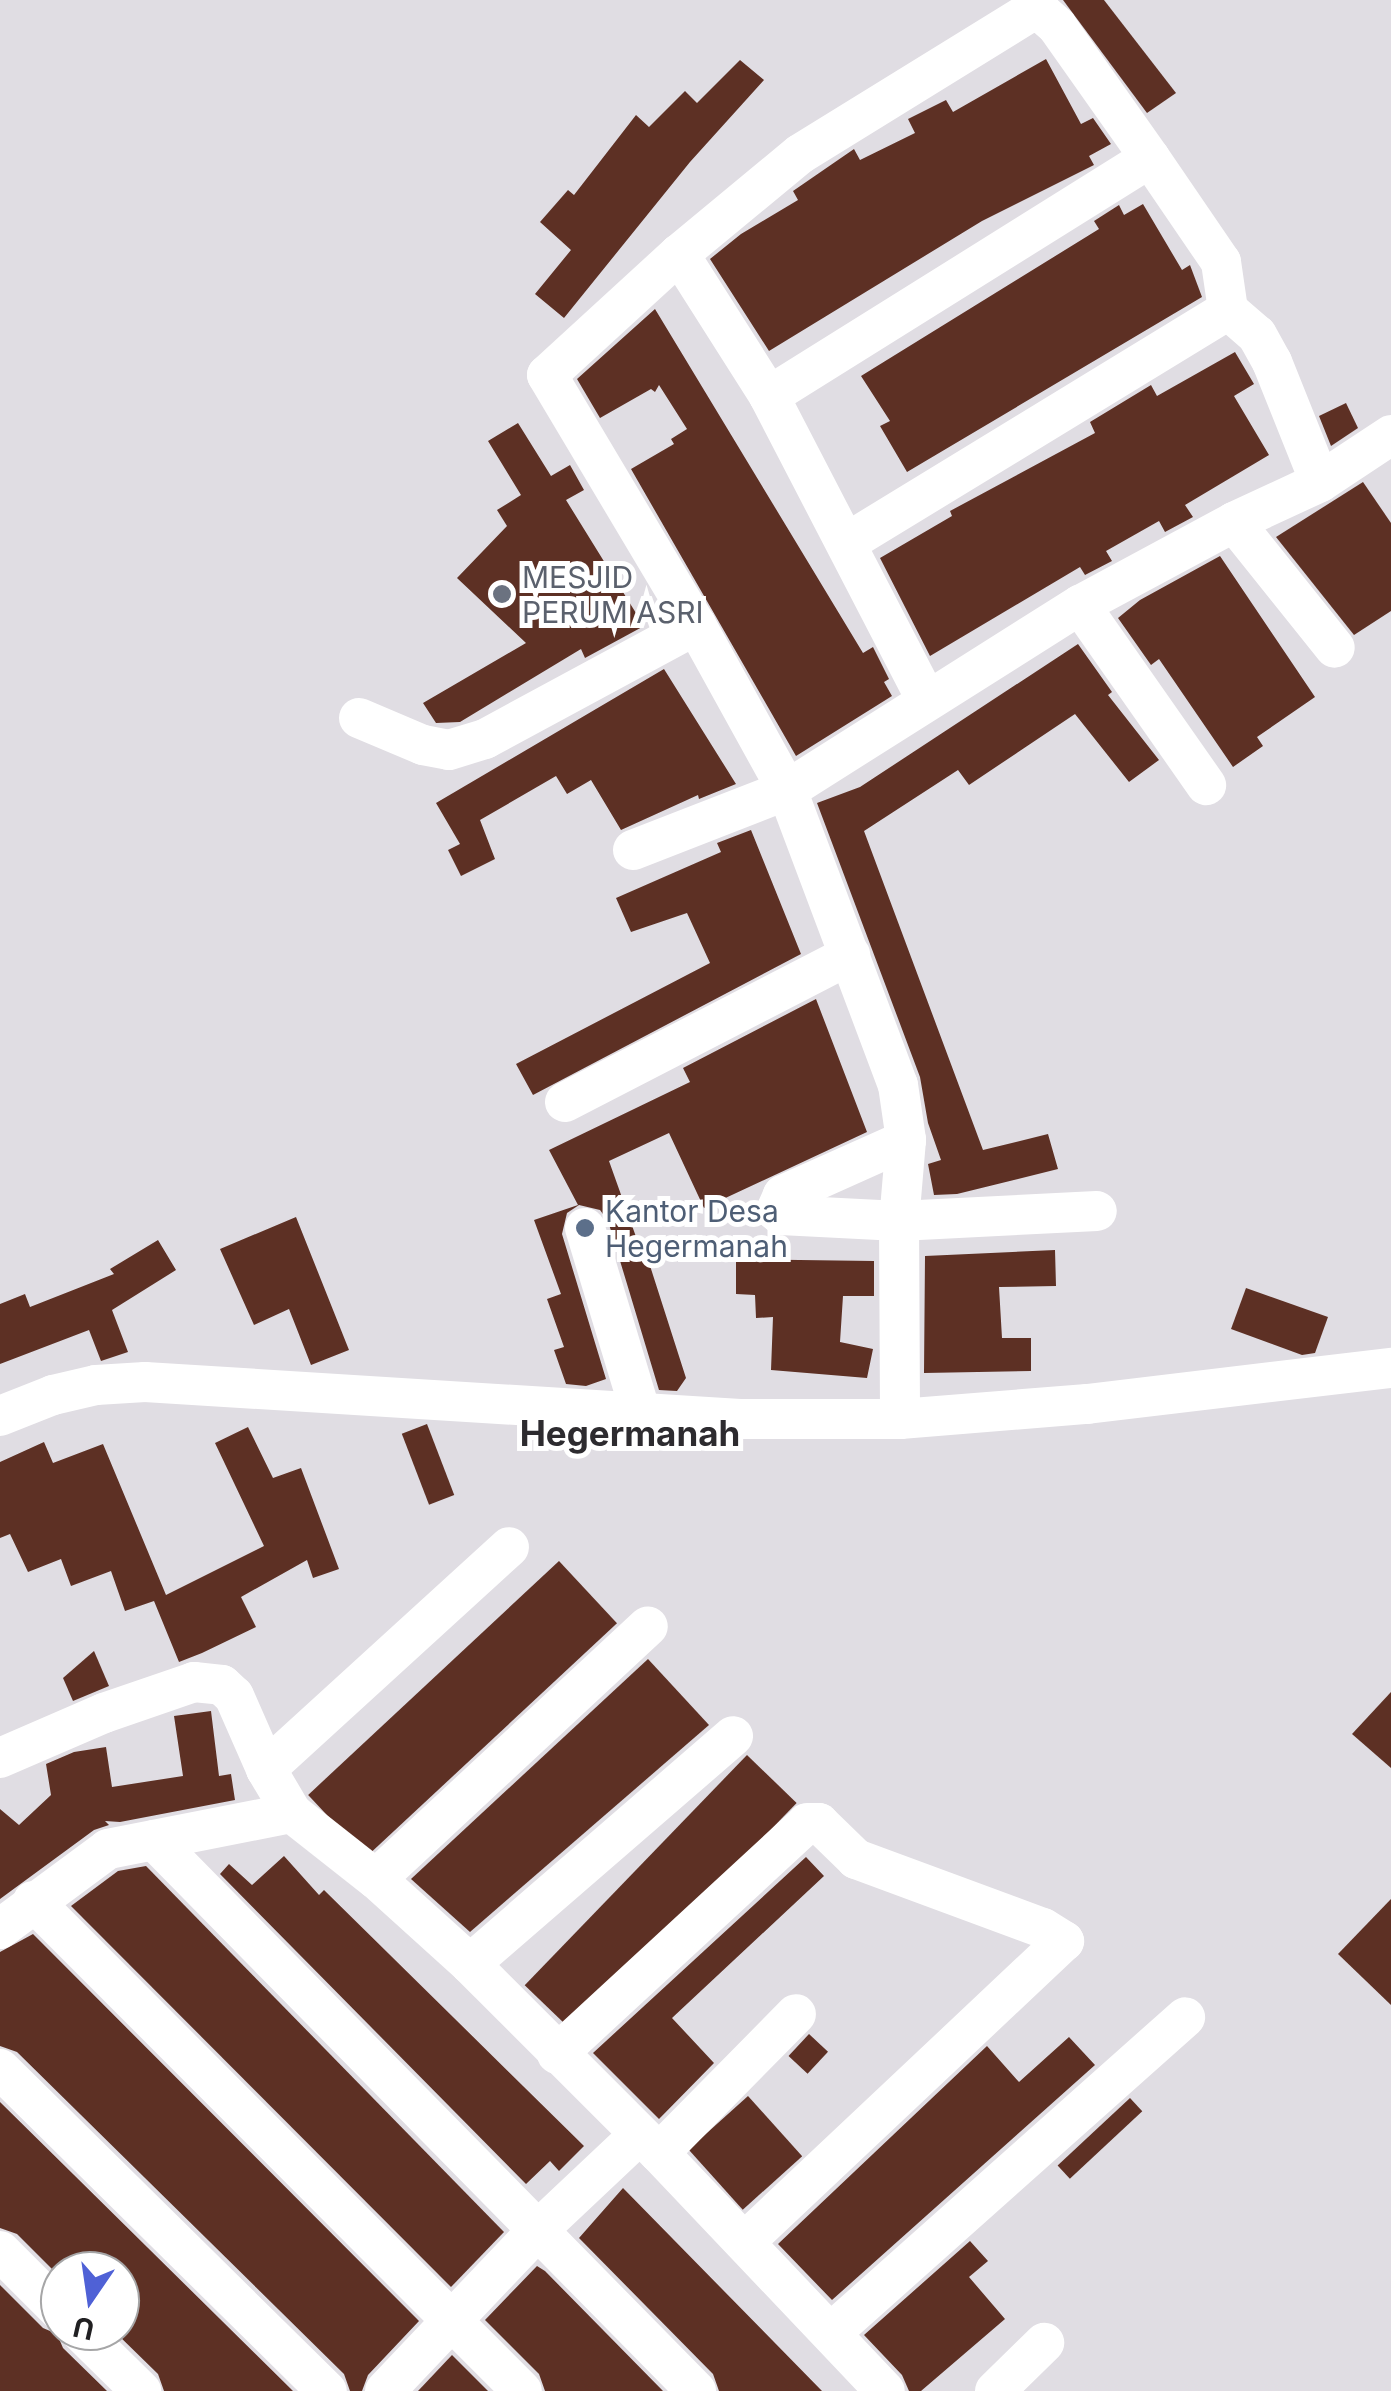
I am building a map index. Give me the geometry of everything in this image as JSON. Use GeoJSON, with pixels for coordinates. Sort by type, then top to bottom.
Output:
{"type":"FeatureCollection","features":[{"type":"Feature","properties":{"kind":"street"},"geometry":{"type":"LineString","coordinates":[[900,1418],[900,1221],[906,1140],[898,1086],[787,790],[696,624],[547,375],[679,254],[800,154],[1030,12],[1044,14],[1057,26],[1220,262],[1228,310],[1257,334],[1320,482]]}},
{"type":"Feature","properties":{"kind":"street"},"geometry":{"type":"LineString","coordinates":[[769,396],[1150,158]]}},
{"type":"Feature","properties":{"kind":"street"},"geometry":{"type":"LineString","coordinates":[[679,254],[769,396],[926,698]]}},
{"type":"Feature","properties":{"kind":"street"},"geometry":{"type":"LineString","coordinates":[[848,542],[1228,310]]}},
{"type":"Feature","properties":{"kind":"street"},"geometry":{"type":"LineString","coordinates":[[633,850],[787,790],[926,698],[1080,604],[1234,522],[1385,452]]}},
{"type":"Feature","properties":{"kind":"street"},"geometry":{"type":"LineString","coordinates":[[1234,522],[1335,648]]}},
{"type":"Feature","properties":{"kind":"street"},"geometry":{"type":"LineString","coordinates":[[1080,604],[1206,785]]}},
{"type":"Feature","properties":{"kind":"street"},"geometry":{"type":"LineString","coordinates":[[360,718],[423,746],[449,750],[485,739],[696,624]]}},
{"type":"Feature","properties":{"kind":"street"},"geometry":{"type":"LineString","coordinates":[[566,1102],[850,955]]}},
{"type":"Feature","properties":{"kind":"street"},"geometry":{"type":"LineString","coordinates":[[906,1140],[783,1194],[776,1210],[780,1215],[900,1221],[1097,1212]]}},
{"type":"Feature","properties":{"kind":"street"},"geometry":{"type":"LineString","coordinates":[[585,1228],[641,1413]]}},
{"type":"Feature","properties":{"kind":"street"},"geometry":{"type":"LineString","coordinates":[[0,1416],[53,1395],[96,1385],[146,1382],[740,1419],[900,1418],[1087,1404],[1391,1368]]}},
{"type":"Feature","properties":{"kind":"street"},"geometry":{"type":"LineString","coordinates":[[266,1769],[509,1548]]}},
{"type":"Feature","properties":{"kind":"street"},"geometry":{"type":"LineString","coordinates":[[376,1879],[648,1626]]}},
{"type":"Feature","properties":{"kind":"street"},"geometry":{"type":"LineString","coordinates":[[0,1758],[104,1713],[207,1681],[234,1696],[266,1769],[292,1813],[376,1879],[470,1964],[745,2242],[885,2391]]}},
{"type":"Feature","properties":{"kind":"street"},"geometry":{"type":"LineString","coordinates":[[470,1964],[733,1736]]}},
{"type":"Feature","properties":{"kind":"street"},"geometry":{"type":"LineString","coordinates":[[0,1929],[33,1901],[108,1850],[292,1813]]}},
{"type":"Feature","properties":{"kind":"street"},"geometry":{"type":"LineString","coordinates":[[558,2054],[808,1823],[819,1823],[856,1859],[1007,1914],[1064,1941],[745,2242]]}},
{"type":"Feature","properties":{"kind":"street"},"geometry":{"type":"LineString","coordinates":[[154,1840],[696,2391]]}},
{"type":"Feature","properties":{"kind":"street"},"geometry":{"type":"LineString","coordinates":[[33,1901],[522,2391]]}},
{"type":"Feature","properties":{"kind":"street"},"geometry":{"type":"LineString","coordinates":[[385,2391],[536,2232],[649,2145],[796,2014]]}},
{"type":"Feature","properties":{"kind":"street"},"geometry":{"type":"LineString","coordinates":[[832,2332],[1185,2018]]}},
{"type":"Feature","properties":{"kind":"street"},"geometry":{"type":"LineString","coordinates":[[0,2070],[327,2391]]}},
{"type":"Feature","properties":{"kind":"street"},"geometry":{"type":"LineString","coordinates":[[0,2251],[40,2290]]}},
{"type":"Feature","properties":{"kind":"street"},"geometry":{"type":"LineString","coordinates":[[995,2391],[1044,2343]]}},
{"type":"Feature","properties":{"kind":"street"},"geometry":{"type":"LineString","coordinates":[[100,2351],[140,2391]]}},
{"type":"Feature","properties":{"kind":"building"},"geometry":{"type":"Polygon","coordinates":[[[1063,0],[1104,0],[1176,93],[1147,113],[1063,0]]]}},
{"type":"Feature","properties":{"kind":"building"},"geometry":{"type":"Polygon","coordinates":[[[1046,59],[1081,124],[1093,118],[1111,144],[1089,156],[1094,165],[982,221],[769,351],[710,259],[741,234],[798,200],[793,191],[854,149],[860,160],[915,133],[908,119],[946,100],[953,112],[1046,59]]]}},
{"type":"Feature","properties":{"kind":"building"},"geometry":{"type":"Polygon","coordinates":[[[740,60],[764,80],[690,162],[564,318],[535,294],[571,250],[540,222],[568,190],[574,195],[636,115],[649,127],[685,91],[697,103],[740,60]]]}},
{"type":"Feature","properties":{"kind":"building"},"geometry":{"type":"Polygon","coordinates":[[[1143,204],[1182,270],[1190,265],[1202,297],[907,472],[880,426],[890,421],[861,376],[1099,229],[1094,221],[1119,205],[1124,215],[1143,204]]]}},
{"type":"Feature","properties":{"kind":"building"},"geometry":{"type":"Polygon","coordinates":[[[655,309],[863,653],[873,647],[889,679],[884,682],[892,696],[796,756],[631,469],[674,444],[671,439],[687,429],[659,385],[655,392],[651,389],[600,418],[577,379],[655,309]]]}},
{"type":"Feature","properties":{"kind":"building"},"geometry":{"type":"Polygon","coordinates":[[[1235,352],[1254,384],[1234,396],[1269,455],[1185,505],[1193,517],[1165,532],[1159,521],[1106,551],[1112,561],[1085,575],[1080,567],[930,656],[880,558],[952,516],[950,511],[1095,433],[1090,422],[1151,385],[1157,396],[1235,352]]]}},
{"type":"Feature","properties":{"kind":"building"},"geometry":{"type":"Polygon","coordinates":[[[1346,403],[1358,428],[1331,446],[1319,416],[1346,403]]]}},
{"type":"Feature","properties":{"kind":"building"},"geometry":{"type":"Polygon","coordinates":[[[518,423],[551,476],[570,465],[584,490],[566,500],[644,626],[585,658],[581,649],[460,722],[436,723],[423,703],[526,643],[457,578],[507,526],[497,510],[521,495],[488,441],[518,423]]]}},
{"type":"Feature","properties":{"kind":"building"},"geometry":{"type":"Polygon","coordinates":[[[1363,482],[1391,523],[1391,611],[1354,635],[1276,537],[1363,482]]]}},
{"type":"Feature","properties":{"kind":"building"},"geometry":{"type":"Polygon","coordinates":[[[1220,556],[1315,697],[1257,737],[1263,746],[1233,767],[1159,659],[1151,665],[1118,618],[1140,600],[1220,556]]]}},
{"type":"Feature","properties":{"kind":"building"},"geometry":{"type":"Polygon","coordinates":[[[1078,644],[1112,692],[1108,695],[1159,760],[1129,782],[1075,714],[969,785],[958,770],[864,831],[983,1150],[1048,1134],[1058,1169],[957,1194],[934,1195],[928,1164],[941,1160],[928,1123],[920,1077],[817,803],[860,787],[1078,644]]]}},
{"type":"Feature","properties":{"kind":"building"},"geometry":{"type":"Polygon","coordinates":[[[664,669],[736,784],[699,799],[698,795],[621,830],[591,780],[567,794],[556,776],[480,820],[495,859],[461,876],[448,850],[460,844],[436,803],[664,669]]]}},
{"type":"Feature","properties":{"kind":"building"},"geometry":{"type":"Polygon","coordinates":[[[751,830],[801,954],[533,1095],[516,1064],[710,963],[687,913],[631,932],[616,898],[721,852],[717,843],[751,830]]]}},
{"type":"Feature","properties":{"kind":"building"},"geometry":{"type":"Polygon","coordinates":[[[816,999],[867,1132],[704,1208],[669,1133],[609,1161],[640,1248],[644,1247],[686,1378],[677,1391],[659,1390],[608,1221],[600,1210],[579,1205],[567,1213],[562,1234],[606,1379],[586,1386],[566,1384],[554,1350],[564,1347],[547,1299],[561,1294],[534,1220],[578,1205],[549,1150],[690,1082],[683,1068],[816,999]]]}},
{"type":"Feature","properties":{"kind":"building"},"geometry":{"type":"Polygon","coordinates":[[[296,1217],[349,1350],[311,1365],[289,1309],[254,1325],[220,1249],[296,1217]]]}},
{"type":"Feature","properties":{"kind":"building"},"geometry":{"type":"Polygon","coordinates":[[[158,1240],[176,1270],[112,1310],[128,1352],[101,1361],[89,1330],[0,1364],[0,1304],[25,1294],[30,1307],[114,1274],[110,1269],[158,1240]]]}},
{"type":"Feature","properties":{"kind":"building"},"geometry":{"type":"Polygon","coordinates":[[[1055,1250],[1056,1286],[999,1287],[1002,1338],[1031,1338],[1031,1371],[924,1373],[925,1256],[1055,1250]]]}},
{"type":"Feature","properties":{"kind":"building"},"geometry":{"type":"Polygon","coordinates":[[[736,1259],[874,1261],[874,1296],[843,1296],[840,1342],[873,1349],[867,1378],[771,1370],[773,1317],[756,1318],[755,1295],[736,1294],[736,1259]]]}},
{"type":"Feature","properties":{"kind":"building"},"geometry":{"type":"Polygon","coordinates":[[[1246,1288],[1328,1317],[1315,1353],[1302,1355],[1231,1329],[1246,1288]]]}},
{"type":"Feature","properties":{"kind":"building"},"geometry":{"type":"Polygon","coordinates":[[[427,1424],[454,1495],[429,1505],[402,1434],[427,1424]]]}},
{"type":"Feature","properties":{"kind":"building"},"geometry":{"type":"Polygon","coordinates":[[[248,1427],[273,1478],[301,1468],[339,1569],[313,1578],[307,1560],[241,1597],[256,1627],[202,1653],[179,1662],[154,1601],[125,1611],[111,1571],[71,1586],[61,1559],[28,1572],[10,1534],[0,1538],[0,1462],[44,1442],[53,1463],[103,1444],[166,1595],[264,1546],[215,1443],[248,1427]]]}},
{"type":"Feature","properties":{"kind":"building"},"geometry":{"type":"Polygon","coordinates":[[[559,1561],[617,1623],[366,1857],[308,1795],[559,1561]]]}},
{"type":"Feature","properties":{"kind":"building"},"geometry":{"type":"Polygon","coordinates":[[[94,1651],[109,1686],[73,1701],[63,1678],[94,1651]]]}},
{"type":"Feature","properties":{"kind":"building"},"geometry":{"type":"Polygon","coordinates":[[[648,1659],[709,1725],[470,1932],[411,1879],[648,1659]]]}},
{"type":"Feature","properties":{"kind":"building"},"geometry":{"type":"Polygon","coordinates":[[[1391,1692],[1391,1768],[1352,1734],[1391,1692]]]}},
{"type":"Feature","properties":{"kind":"building"},"geometry":{"type":"Polygon","coordinates":[[[211,1711],[219,1776],[231,1774],[235,1800],[120,1822],[105,1821],[109,1825],[94,1830],[0,1899],[0,1809],[19,1825],[51,1795],[46,1764],[74,1752],[106,1747],[112,1787],[183,1776],[174,1716],[211,1711]]]}},
{"type":"Feature","properties":{"kind":"building"},"geometry":{"type":"Polygon","coordinates":[[[747,1755],[797,1803],[574,2033],[525,1985],[747,1755]]]}},
{"type":"Feature","properties":{"kind":"building"},"geometry":{"type":"Polygon","coordinates":[[[284,1856],[319,1895],[324,1890],[584,2146],[559,2171],[550,2161],[526,2184],[220,1874],[229,1864],[252,1885],[284,1856]]]}},
{"type":"Feature","properties":{"kind":"building"},"geometry":{"type":"Polygon","coordinates":[[[806,1857],[824,1876],[672,2018],[714,2063],[659,2119],[593,2053],[806,1857]]]}},
{"type":"Feature","properties":{"kind":"building"},"geometry":{"type":"Polygon","coordinates":[[[146,1866],[504,2232],[451,2287],[71,1906],[118,1871],[146,1866]]]}},
{"type":"Feature","properties":{"kind":"building"},"geometry":{"type":"Polygon","coordinates":[[[1391,1899],[1391,2005],[1338,1954],[1391,1899]]]}},
{"type":"Feature","properties":{"kind":"building"},"geometry":{"type":"Polygon","coordinates":[[[33,1934],[419,2321],[368,2375],[362,2391],[350,2391],[344,2374],[17,2052],[0,2046],[0,1952],[33,1934]]]}},
{"type":"Feature","properties":{"kind":"building"},"geometry":{"type":"Polygon","coordinates":[[[809,2034],[828,2052],[808,2074],[789,2056],[809,2034]]]}},
{"type":"Feature","properties":{"kind":"building"},"geometry":{"type":"Polygon","coordinates":[[[1069,2037],[1095,2065],[832,2300],[778,2244],[987,2046],[1019,2082],[1069,2037]]]}},
{"type":"Feature","properties":{"kind":"building"},"geometry":{"type":"Polygon","coordinates":[[[748,2096],[802,2156],[743,2210],[689,2150],[748,2096]]]}},
{"type":"Feature","properties":{"kind":"building"},"geometry":{"type":"Polygon","coordinates":[[[1130,2098],[1142,2111],[1070,2179],[1058,2166],[1130,2098]]]}},
{"type":"Feature","properties":{"kind":"building"},"geometry":{"type":"Polygon","coordinates":[[[0,2102],[293,2391],[164,2391],[158,2374],[134,2351],[140,2351],[140,2251],[40,2251],[40,2257],[17,2234],[0,2228],[0,2102]]]}},
{"type":"Feature","properties":{"kind":"building"},"geometry":{"type":"Polygon","coordinates":[[[623,2188],[822,2391],[719,2391],[713,2374],[579,2238],[623,2188]]]}},
{"type":"Feature","properties":{"kind":"building"},"geometry":{"type":"Polygon","coordinates":[[[970,2241],[988,2261],[969,2277],[1005,2319],[921,2391],[909,2391],[902,2375],[864,2335],[970,2241]]]}},
{"type":"Feature","properties":{"kind":"building"},"geometry":{"type":"Polygon","coordinates":[[[537,2266],[663,2391],[545,2391],[539,2374],[485,2320],[537,2266]]]}},
{"type":"Feature","properties":{"kind":"building"},"geometry":{"type":"Polygon","coordinates":[[[0,2285],[40,2325],[40,2351],[66,2351],[107,2391],[0,2391],[0,2285]]]}},
{"type":"Feature","properties":{"kind":"building"},"geometry":{"type":"Polygon","coordinates":[[[452,2355],[488,2391],[418,2391],[452,2355]]]}},
{"type":"Feature","properties":{"kind":"place","name":"MESJID PERUM ASRI"},"geometry":{"type":"Point","coordinates":[502,594]}},
{"type":"Feature","properties":{"kind":"place","name":"Kantor Desa Hegermanah"},"geometry":{"type":"Point","coordinates":[585,1228]}},
{"type":"Feature","properties":{"kind":"district","name":"Hegermanah"},"geometry":{"type":"Point","coordinates":[630,1433]}}]}
